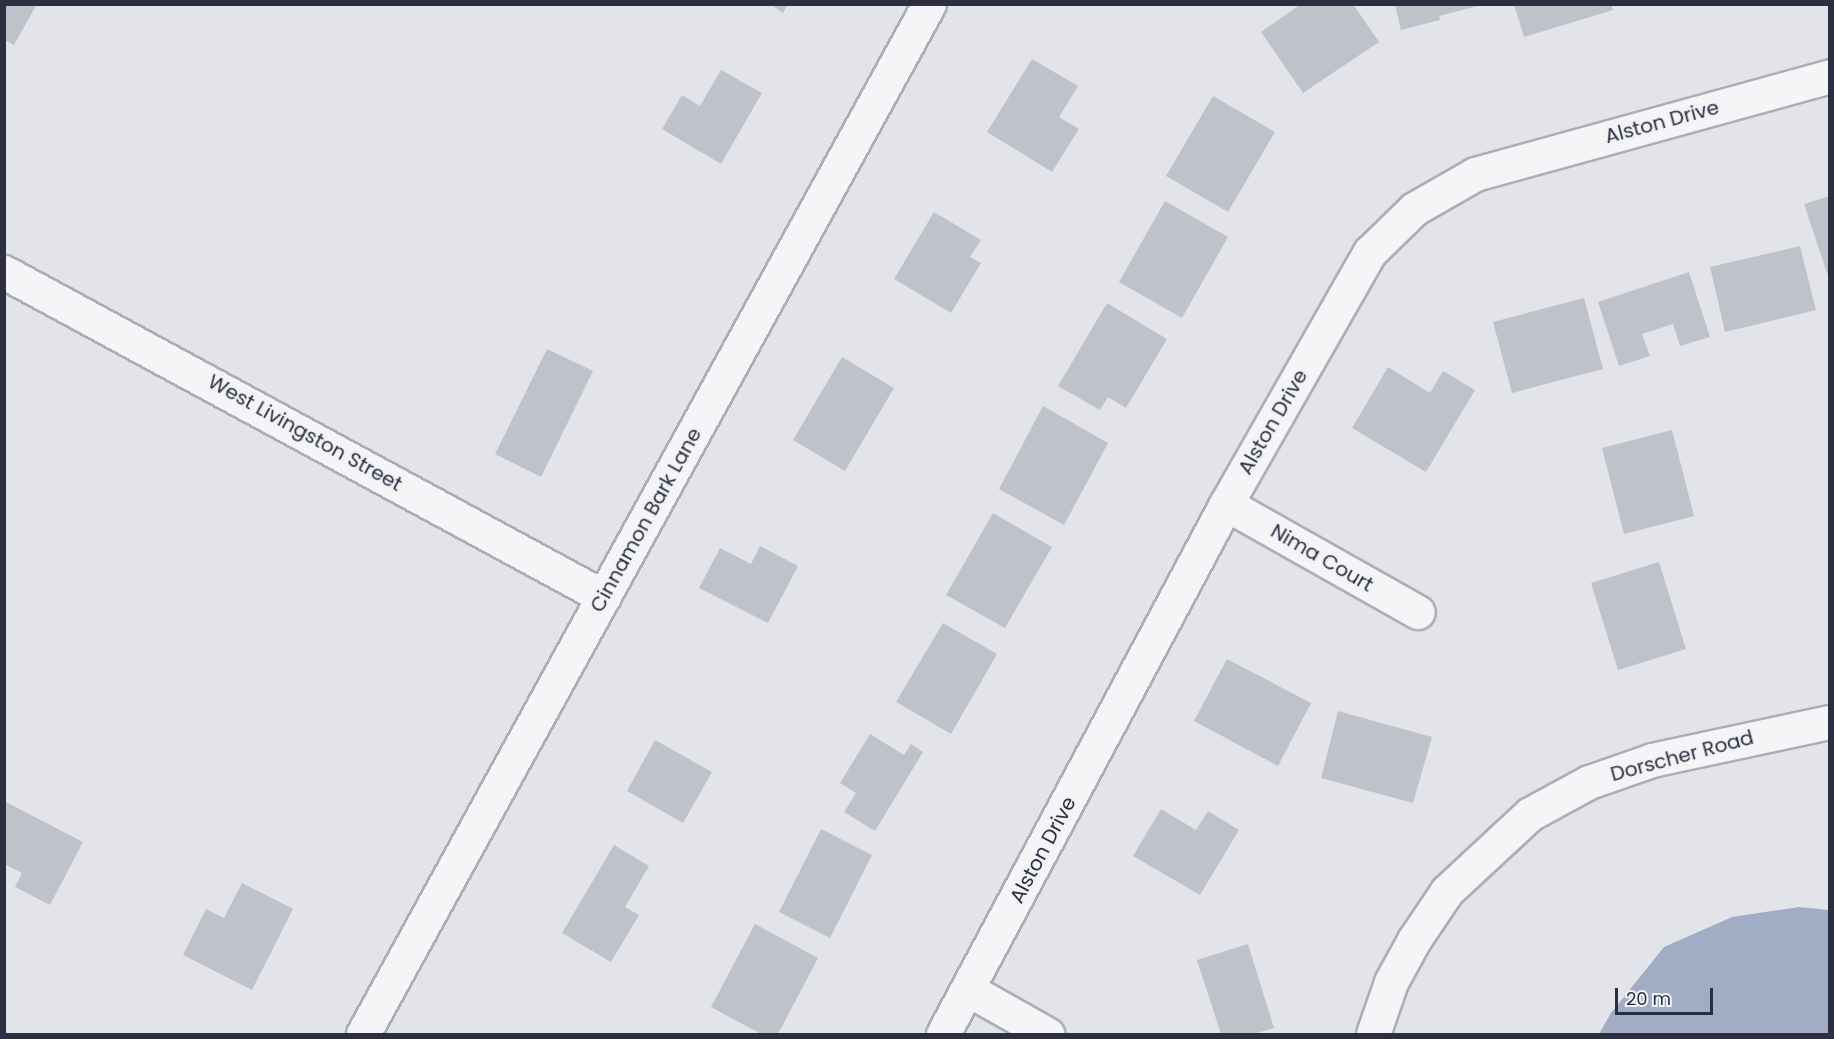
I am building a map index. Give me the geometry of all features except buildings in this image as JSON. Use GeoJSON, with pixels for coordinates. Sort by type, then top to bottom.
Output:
{"type":"FeatureCollection","features":[{"type":"Feature","properties":{"kind":"street","name":"Cinnamon Bark Lane"},"geometry":{"type":"LineString","coordinates":[[363,1035],[929,4]]}},
{"type":"Feature","properties":{"kind":"street","name":"Alston Drive"},"geometry":{"type":"LineString","coordinates":[[943,1035],[1226,504],[1370,252],[1414,209],[1475,174],[1830,76]]}},
{"type":"Feature","properties":{"kind":"street","name":"West Livingston Street"},"geometry":{"type":"LineString","coordinates":[[4,272],[604,597]]}},
{"type":"Feature","properties":{"kind":"street","name":"Nima Court"},"geometry":{"type":"LineString","coordinates":[[1226,504],[1418,612]]}},
{"type":"Feature","properties":{"kind":"street","name":"Dorscher Road"},"geometry":{"type":"LineString","coordinates":[[1373,1035],[1391,981],[1414,940],[1447,891],[1530,814],[1588,782],[1652,760],[1830,722]]}},
{"type":"Feature","properties":{"kind":"street"},"geometry":{"type":"LineString","coordinates":[[969,990],[1047,1035]]}},
{"type":"Feature","properties":{"kind":"water"},"geometry":{"type":"Polygon","coordinates":[[[1799,907],[1829,910],[1829,1034],[1599,1034],[1611,1013],[1664,947],[1732,917],[1799,907]]]}}]}
